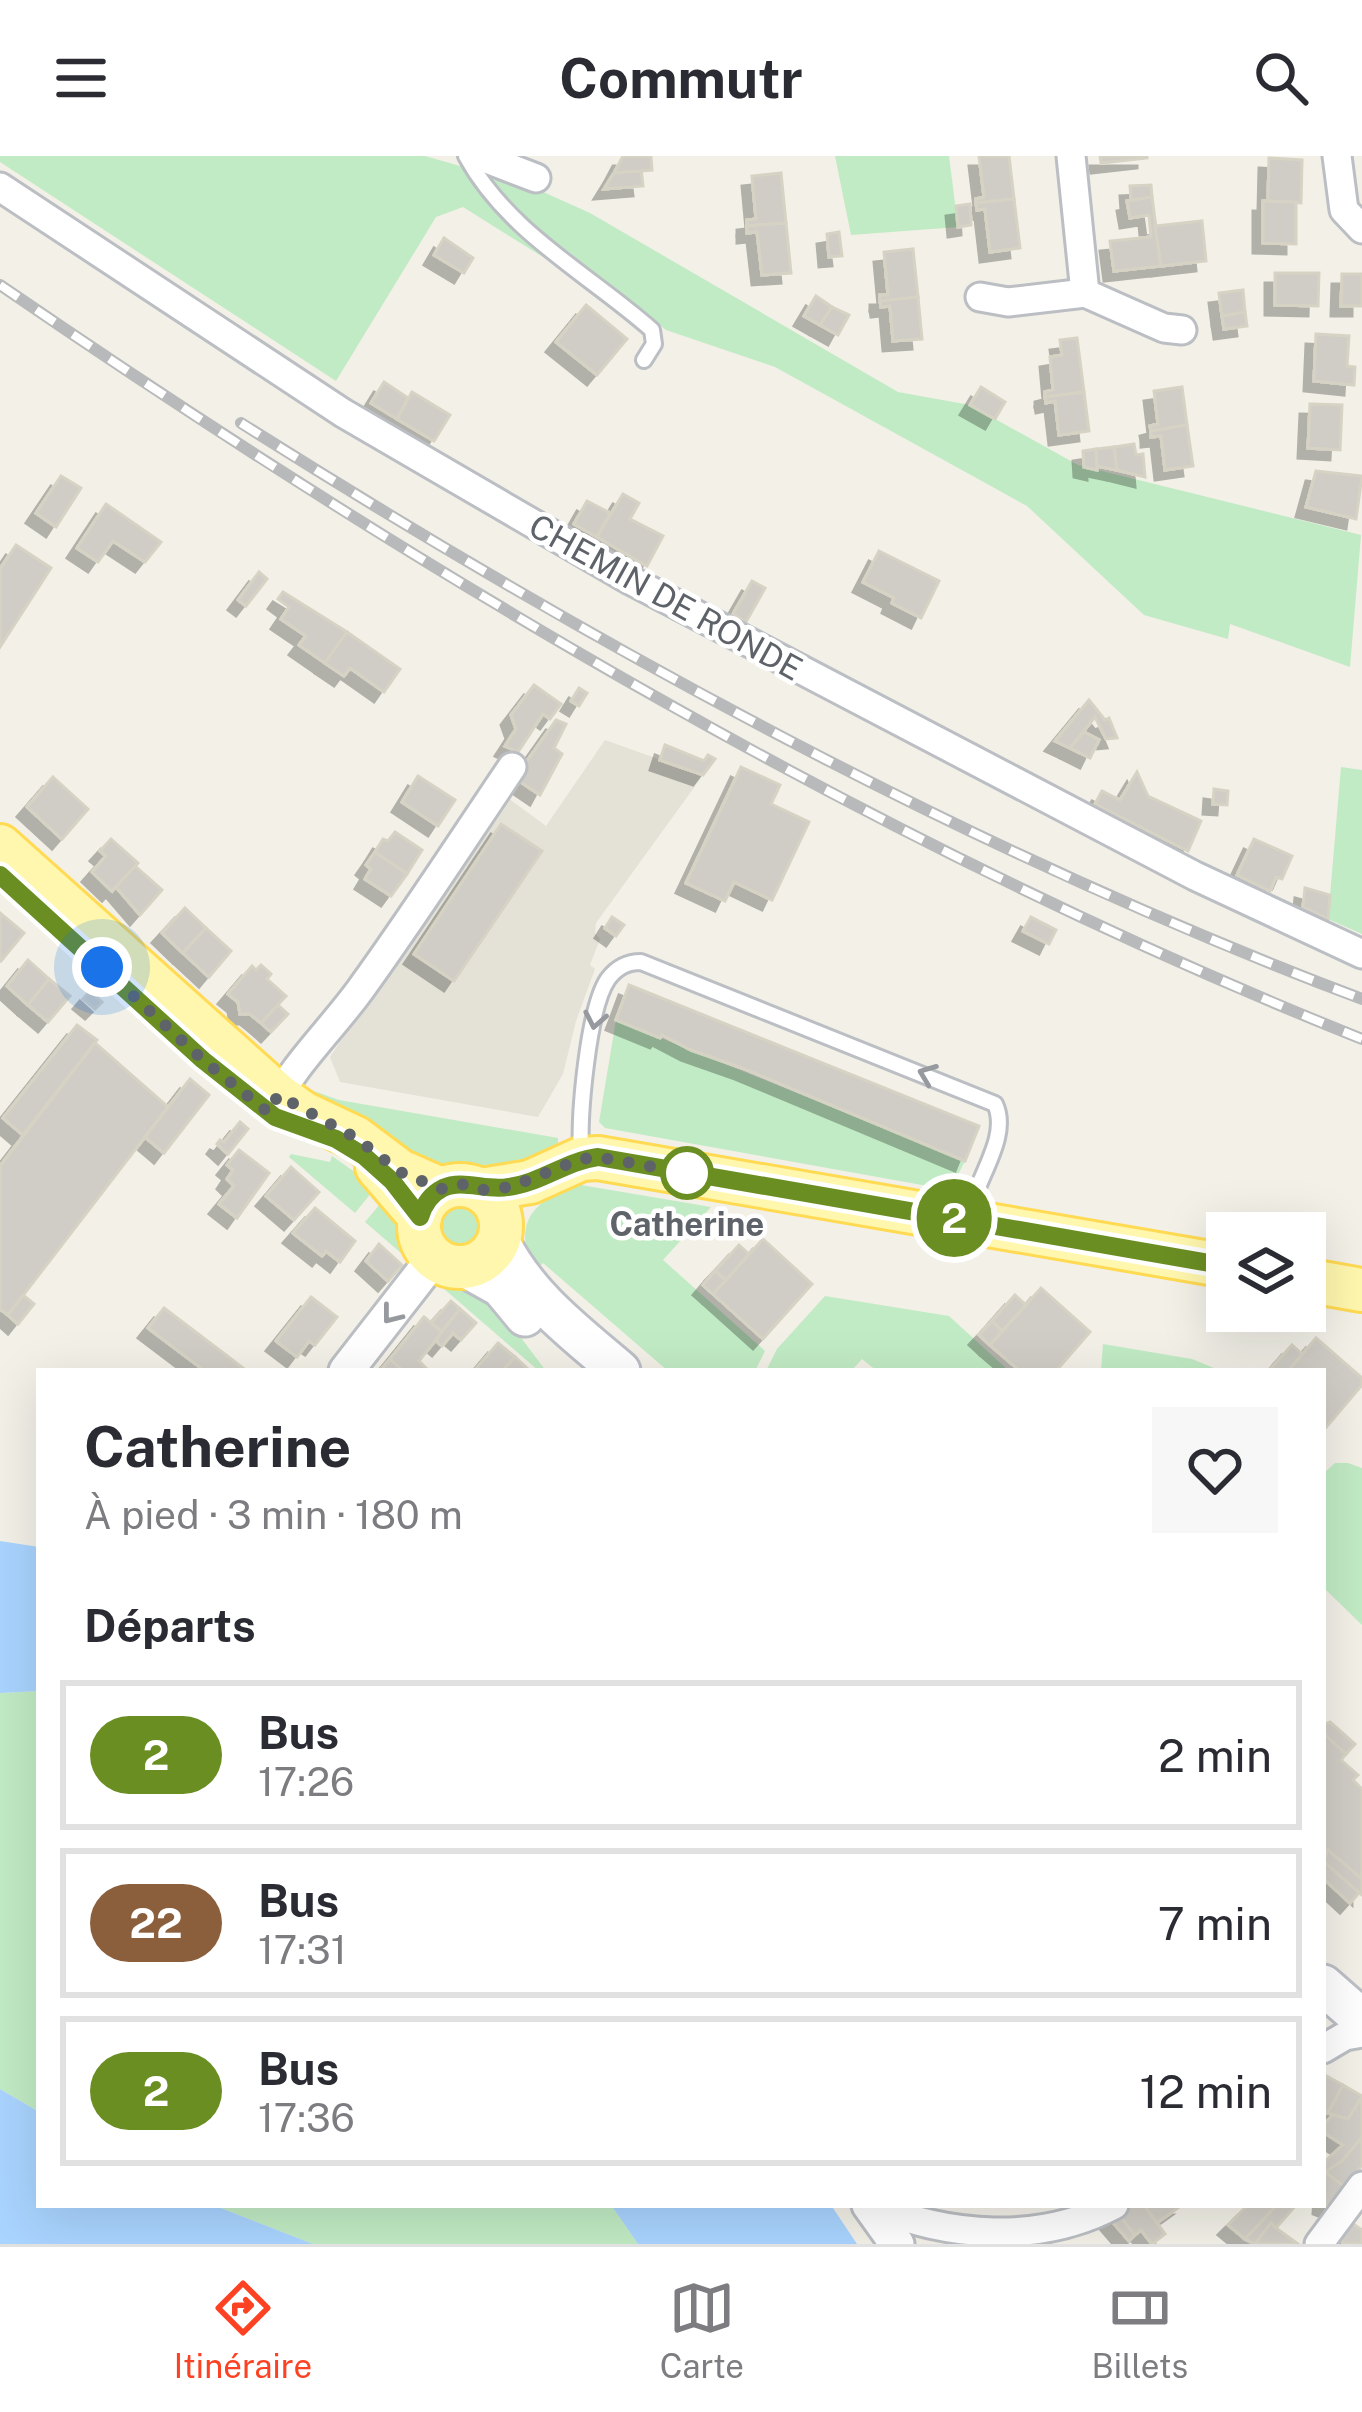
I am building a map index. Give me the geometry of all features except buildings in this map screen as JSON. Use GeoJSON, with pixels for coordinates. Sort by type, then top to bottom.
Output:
{"type":"FeatureCollection","features":[{"type":"Feature","properties":{"kind":"main road"},"geometry":{"type":"LineString","coordinates":[[0,846],[274,1104]]}},
{"type":"Feature","properties":{"kind":"main road"},"geometry":{"type":"LineString","coordinates":[[0,875],[203,1060],[350,1147],[392,1181],[469,1212],[542,1304],[617,1368]]}},
{"type":"Feature","properties":{"kind":"main road"},"geometry":{"type":"LineString","coordinates":[[579,1368],[544,1338],[501,1287],[450,1262],[421,1240],[510,1187],[598,1157],[1206,1262]]}},
{"type":"Feature","properties":{"kind":"main road"},"geometry":{"type":"LineString","coordinates":[[450,1262],[482,1261],[469,1212]]}},
{"type":"Feature","properties":{"kind":"main road"},"geometry":{"type":"LineString","coordinates":[[1326,1284],[1362,1290]]}},
{"type":"Feature","properties":{"kind":"main road"},"geometry":{"type":"LineString","coordinates":[[1326,1991],[1346,2034]]}},
{"type":"Feature","properties":{"kind":"street"},"geometry":{"type":"LineString","coordinates":[[1071,156],[1085,293]]}},
{"type":"Feature","properties":{"kind":"street"},"geometry":{"type":"LineString","coordinates":[[1336,156],[1344,210],[1362,229]]}},
{"type":"Feature","properties":{"kind":"street"},"geometry":{"type":"LineString","coordinates":[[491,159],[536,178]]}},
{"type":"Feature","properties":{"kind":"street","name":"CHEMIN DE RONDE"},"geometry":{"type":"LineString","coordinates":[[0,187],[343,413],[630,580],[1177,866],[1362,954]]}},
{"type":"Feature","properties":{"kind":"street"},"geometry":{"type":"LineString","coordinates":[[980,297],[1008,302],[1085,293],[1164,328],[1182,330]]}},
{"type":"Feature","properties":{"kind":"street"},"geometry":{"type":"LineString","coordinates":[[274,1104],[296,1066],[387,953],[512,767]]}},
{"type":"Feature","properties":{"kind":"street"},"geometry":{"type":"LineString","coordinates":[[349,1368],[450,1262]]}},
{"type":"Feature","properties":{"kind":"street"},"geometry":{"type":"LineString","coordinates":[[1318,2244],[1362,2186]]}},
{"type":"Feature","properties":{"kind":"street"},"geometry":{"type":"LineString","coordinates":[[872,2208],[897,2244]]}},
{"type":"Feature","properties":{"kind":"street"},"geometry":{"type":"LineString","coordinates":[[878,2208],[950,2234],[1004,2239],[1059,2233],[1108,2208]]}},
{"type":"Feature","properties":{"kind":"lane"},"geometry":{"type":"LineString","coordinates":[[466,156],[504,208],[652,330],[654,344],[644,360]]}},
{"type":"Feature","properties":{"kind":"lane"},"geometry":{"type":"LineString","coordinates":[[565,1167],[580,1125],[601,992],[618,968],[641,962],[995,1104],[1001,1117],[973,1195],[969,1221]]}},
{"type":"Feature","properties":{"kind":"shaded area"},"geometry":{"type":"Polygon","coordinates":[[[605,740],[703,775],[596,923],[600,939],[590,965],[595,969],[563,1074],[538,1117],[340,1082],[330,1057],[504,795],[546,826],[605,740]]]}},
{"type":"Feature","properties":{"kind":"green space"},"geometry":{"type":"Polygon","coordinates":[[[0,156],[425,156],[532,187],[590,213],[898,392],[970,405],[1078,465],[1361,535],[1350,667],[1230,624],[1228,639],[1144,615],[1027,506],[775,367],[666,330],[569,252],[559,267],[463,207],[436,217],[336,381],[0,162],[0,156]]]}},
{"type":"Feature","properties":{"kind":"green space"},"geometry":{"type":"Polygon","coordinates":[[[835,156],[949,156],[958,227],[851,235],[835,156]]]}},
{"type":"Feature","properties":{"kind":"green space"},"geometry":{"type":"Polygon","coordinates":[[[1341,767],[1362,770],[1362,934],[1328,919],[1341,767]]]}},
{"type":"Feature","properties":{"kind":"green space"},"geometry":{"type":"Polygon","coordinates":[[[616,1020],[965,1161],[950,1190],[605,1128],[599,1122],[616,1020]]]}},
{"type":"Feature","properties":{"kind":"green space"},"geometry":{"type":"Polygon","coordinates":[[[308,1089],[339,1100],[558,1138],[558,1143],[521,1166],[423,1164],[309,1095],[308,1089]]]}},
{"type":"Feature","properties":{"kind":"green space"},"geometry":{"type":"Polygon","coordinates":[[[291,1154],[330,1162],[332,1156],[376,1187],[355,1213],[291,1154]]]}},
{"type":"Feature","properties":{"kind":"green space"},"geometry":{"type":"Polygon","coordinates":[[[581,1185],[711,1207],[663,1260],[765,1351],[756,1368],[665,1368],[543,1263],[534,1272],[526,1227],[539,1206],[581,1185]]]}},
{"type":"Feature","properties":{"kind":"green space"},"geometry":{"type":"Polygon","coordinates":[[[386,1197],[396,1220],[401,1253],[365,1222],[386,1197]]]}},
{"type":"Feature","properties":{"kind":"green space"},"geometry":{"type":"Polygon","coordinates":[[[460,1208],[473,1213],[478,1226],[473,1239],[460,1244],[447,1239],[442,1226],[447,1213],[460,1208]]]}},
{"type":"Feature","properties":{"kind":"green space"},"geometry":{"type":"Polygon","coordinates":[[[443,1288],[474,1291],[501,1311],[544,1368],[536,1368],[443,1288]]]}},
{"type":"Feature","properties":{"kind":"green space"},"geometry":{"type":"Polygon","coordinates":[[[825,1296],[949,1316],[1006,1368],[873,1368],[862,1359],[854,1368],[768,1368],[777,1349],[825,1296]]]}},
{"type":"Feature","properties":{"kind":"green space"},"geometry":{"type":"Polygon","coordinates":[[[1103,1344],[1192,1359],[1214,1368],[1101,1368],[1103,1344]]]}},
{"type":"Feature","properties":{"kind":"green space"},"geometry":{"type":"Polygon","coordinates":[[[1335,1463],[1362,1468],[1362,1625],[1326,1590],[1326,1471],[1335,1463]]]}},
{"type":"Feature","properties":{"kind":"green space"},"geometry":{"type":"Polygon","coordinates":[[[36,1691],[36,2110],[0,2089],[0,1693],[36,1691]]]}},
{"type":"Feature","properties":{"kind":"green space"},"geometry":{"type":"Polygon","coordinates":[[[221,2208],[613,2208],[638,2244],[313,2244],[221,2208]]]}},
{"type":"Feature","properties":{"kind":"water"},"geometry":{"type":"Polygon","coordinates":[[[0,1541],[36,1547],[36,1691],[0,1693],[0,1541]]]}},
{"type":"Feature","properties":{"kind":"water"},"geometry":{"type":"Polygon","coordinates":[[[0,2089],[36,2110],[36,2208],[221,2208],[313,2244],[0,2244],[0,2089]]]}},
{"type":"Feature","properties":{"kind":"water"},"geometry":{"type":"Polygon","coordinates":[[[613,2208],[833,2208],[857,2244],[638,2244],[613,2208]]]}},
{"type":"Feature","properties":{"kind":"railway"},"geometry":{"type":"LineString","coordinates":[[0,285],[325,499],[660,700],[1006,881],[1362,1039]]}},
{"type":"Feature","properties":{"kind":"railway"},"geometry":{"type":"LineString","coordinates":[[241,423],[511,587],[787,740],[1071,878],[1362,999]]}},
{"type":"Feature","properties":{"kind":"bus line","name":"2"},"geometry":{"type":"LineString","coordinates":[[0,875],[203,1060],[275,1117],[336,1139],[364,1156],[392,1181],[420,1217],[441,1189],[461,1184],[481,1190],[510,1187],[598,1157],[1206,1262]]}},
{"type":"Feature","properties":{"kind":"place","name":"Catherine"},"geometry":{"type":"Point","coordinates":[687,1173]}},
{"type":"Feature","properties":{"kind":"route"},"geometry":{"type":"LineString","coordinates":[[102,967],[269,1113],[278,1095],[372,1148],[400,1172],[441,1189],[461,1184],[481,1190],[510,1187],[598,1157],[693,1174],[687,1173]]}}]}
